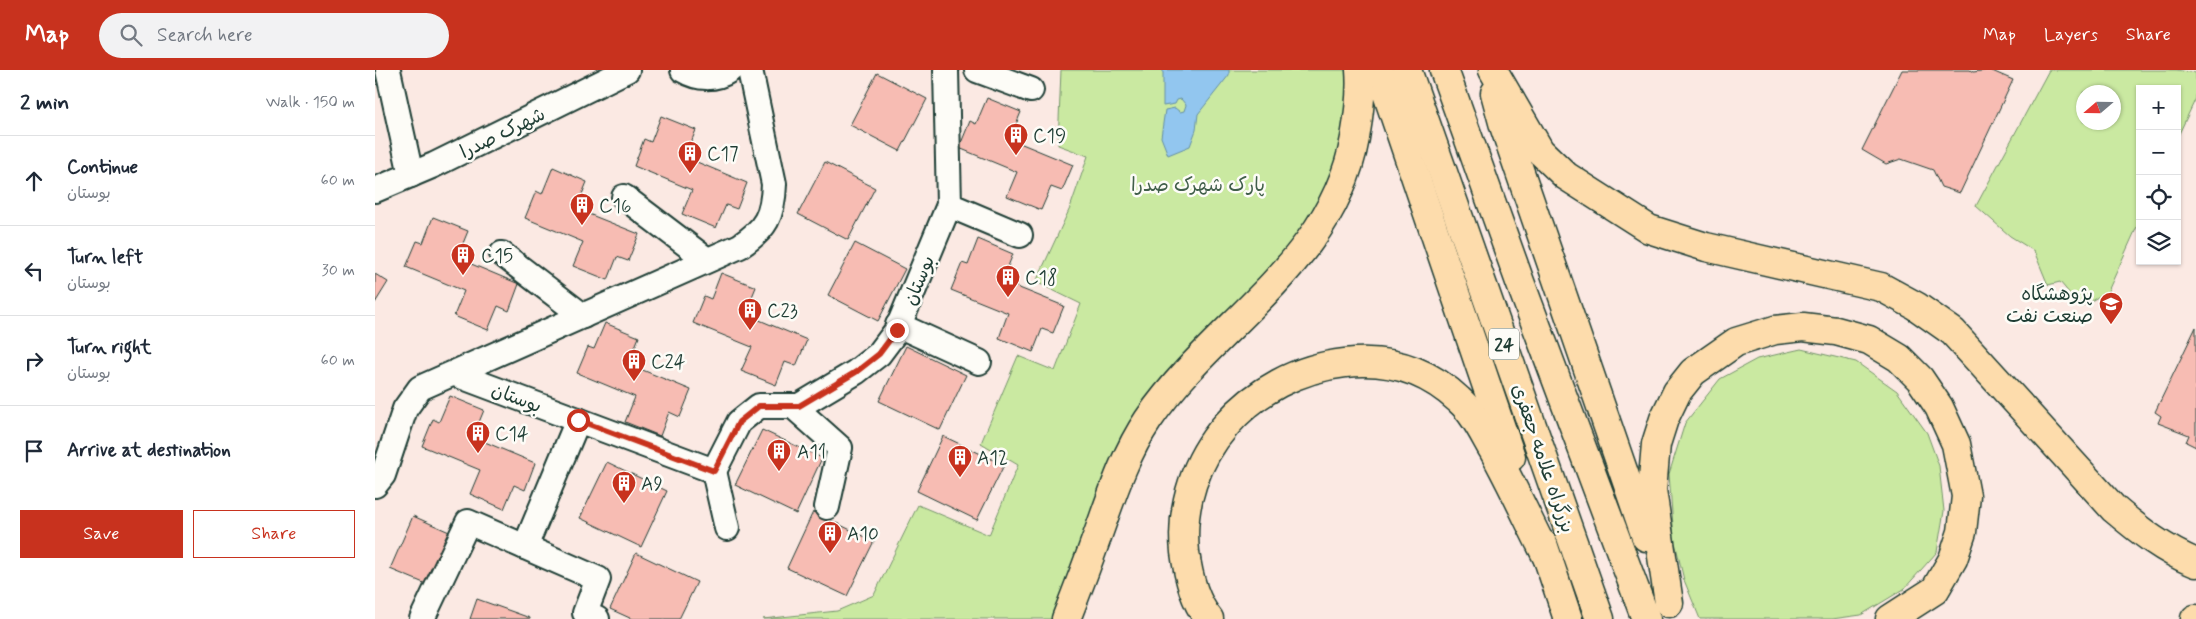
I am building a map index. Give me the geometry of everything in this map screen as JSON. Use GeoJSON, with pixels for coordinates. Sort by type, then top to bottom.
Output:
{"type":"FeatureCollection","features":[{"type":"Feature","properties":{"kind":"highway"},"geometry":{"type":"LineString","coordinates":[[1067,619],[1129,452],[1148,421],[1174,385],[1285,272],[1311,240],[1331,209],[1344,181],[1353,154],[1361,88],[1360,70]]}},
{"type":"Feature","properties":{"kind":"highway"},"geometry":{"type":"LineString","coordinates":[[1379,70],[1568,619]]}},
{"type":"Feature","properties":{"kind":"highway","name":"بزرگراه علامه جعفری"},"geometry":{"type":"LineString","coordinates":[[1407,70],[1600,619]]}},
{"type":"Feature","properties":{"kind":"highway","name":"بزرگراه علامه جعفری"},"geometry":{"type":"LineString","coordinates":[[1445,70],[1520,282],[1644,612]]}},
{"type":"Feature","properties":{"kind":"highway"},"geometry":{"type":"LineString","coordinates":[[1488,70],[1504,126],[1671,611]]}},
{"type":"Feature","properties":{"kind":"highway"},"geometry":{"type":"LineString","coordinates":[[1493,70],[1541,151],[1566,176],[1649,230],[1706,247],[1881,286],[1939,321],[1953,332],[2114,509],[2144,534],[2174,554],[2196,563]]}},
{"type":"Feature","properties":{"kind":"highway"},"geometry":{"type":"LineString","coordinates":[[1671,611],[1652,490],[1656,444],[1664,419],[1677,392],[1693,372],[1736,342],[1775,330],[1803,327],[1836,331],[1869,340],[1899,358],[1920,380],[1939,406],[1956,444],[1966,496],[1962,532],[1953,559],[1935,590],[1890,619]]}},
{"type":"Feature","properties":{"kind":"highway"},"geometry":{"type":"LineString","coordinates":[[1209,619],[1203,611],[1193,588],[1187,567],[1184,543],[1189,493],[1197,469],[1209,446],[1241,408],[1263,392],[1290,377],[1332,364],[1374,361],[1409,369],[1426,376],[1461,401],[1476,420],[1549,561]]}},
{"type":"Feature","properties":{"kind":"street"},"geometry":{"type":"LineString","coordinates":[[388,70],[411,175]]}},
{"type":"Feature","properties":{"kind":"street","name":"شهرک صدرا"},"geometry":{"type":"LineString","coordinates":[[375,190],[411,175],[627,70]]}},
{"type":"Feature","properties":{"kind":"street"},"geometry":{"type":"LineString","coordinates":[[683,70],[702,78],[714,77],[730,70]]}},
{"type":"Feature","properties":{"kind":"street"},"geometry":{"type":"LineString","coordinates":[[375,485],[383,475],[405,409],[420,388],[740,246],[756,236],[767,221],[773,203],[774,184],[750,70]]}},
{"type":"Feature","properties":{"kind":"street","name":"بوستان"},"geometry":{"type":"LineString","coordinates":[[455,374],[714,471],[739,422],[759,406],[799,406],[864,366],[879,354],[899,326],[949,205],[946,70]]}},
{"type":"Feature","properties":{"kind":"street"},"geometry":{"type":"LineString","coordinates":[[977,70],[1031,90]]}},
{"type":"Feature","properties":{"kind":"street"},"geometry":{"type":"LineString","coordinates":[[623,197],[707,260]]}},
{"type":"Feature","properties":{"kind":"street"},"geometry":{"type":"LineString","coordinates":[[949,205],[1020,235]]}},
{"type":"Feature","properties":{"kind":"street"},"geometry":{"type":"LineString","coordinates":[[502,254],[583,316]]}},
{"type":"Feature","properties":{"kind":"street"},"geometry":{"type":"LineString","coordinates":[[899,326],[979,362]]}},
{"type":"Feature","properties":{"kind":"street"},"geometry":{"type":"LineString","coordinates":[[793,406],[840,448],[827,506]]}},
{"type":"Feature","properties":{"kind":"street"},"geometry":{"type":"LineString","coordinates":[[525,547],[578,420]]}},
{"type":"Feature","properties":{"kind":"street"},"geometry":{"type":"LineString","coordinates":[[714,471],[727,528]]}},
{"type":"Feature","properties":{"kind":"street"},"geometry":{"type":"LineString","coordinates":[[422,619],[467,522],[598,579],[585,613],[597,619]]}},
{"type":"Feature","properties":{"kind":"green space","name":"پارک شهرک صدرا"},"geometry":{"type":"Polygon","coordinates":[[[1061,70],[1349,70],[1351,113],[1330,191],[1263,281],[1214,324],[1182,359],[1054,619],[763,619],[837,611],[874,595],[918,505],[989,535],[1018,465],[981,443],[1018,356],[1055,371],[1081,304],[1036,282],[1070,208],[1088,156],[1058,145],[1061,70]]]}},
{"type":"Feature","properties":{"kind":"green space"},"geometry":{"type":"Polygon","coordinates":[[[2049,70],[2176,70],[2196,73],[2196,98],[2181,130],[2181,85],[2136,85],[2136,229],[2108,291],[2081,307],[2060,282],[2048,285],[2034,251],[2010,236],[1976,206],[2049,70]]]}},
{"type":"Feature","properties":{"kind":"green space"},"geometry":{"type":"Polygon","coordinates":[[[1801,349],[1856,362],[1897,391],[1927,433],[1939,466],[1944,511],[1937,552],[1904,589],[1861,615],[1832,619],[1700,619],[1684,580],[1674,538],[1669,474],[1685,423],[1720,379],[1757,359],[1801,349]]]}},
{"type":"Feature","properties":{"kind":"water"},"geometry":{"type":"Polygon","coordinates":[[[1163,70],[1229,70],[1229,75],[1198,114],[1196,130],[1190,146],[1168,155],[1161,137],[1165,110],[1175,108],[1180,112],[1184,111],[1186,105],[1181,99],[1177,100],[1175,104],[1163,106],[1163,70]]]}},
{"type":"Feature","properties":{"kind":"building"},"geometry":{"type":"Polygon","coordinates":[[[1902,70],[1970,70],[1973,72],[1990,70],[2013,80],[1960,193],[1941,187],[1933,170],[1901,159],[1886,164],[1862,150],[1902,70]]]}},
{"type":"Feature","properties":{"kind":"building"},"geometry":{"type":"Polygon","coordinates":[[[877,73],[927,99],[900,151],[850,125],[877,73]]]}},
{"type":"Feature","properties":{"kind":"building","name":"C19"},"geometry":{"type":"Polygon","coordinates":[[[987,98],[1021,112],[1010,139],[1073,165],[1062,191],[1051,187],[1041,210],[1007,196],[1017,172],[959,148],[970,121],[976,124],[987,98]]]}},
{"type":"Feature","properties":{"kind":"building","name":"C17"},"geometry":{"type":"Polygon","coordinates":[[[661,116],[696,130],[685,157],[747,183],[737,209],[726,205],[716,228],[682,214],[692,190],[634,166],[644,139],[651,142],[661,116]]]}},
{"type":"Feature","properties":{"kind":"building"},"geometry":{"type":"Polygon","coordinates":[[[825,162],[875,188],[848,240],[798,214],[825,162]]]}},
{"type":"Feature","properties":{"kind":"building","name":"C16"},"geometry":{"type":"Polygon","coordinates":[[[553,167],[587,182],[576,209],[639,234],[628,261],[617,257],[608,280],[573,266],[583,242],[525,218],[536,191],[542,194],[553,167]]]}},
{"type":"Feature","properties":{"kind":"building","name":"C15"},"geometry":{"type":"Polygon","coordinates":[[[433,217],[468,231],[457,258],[519,284],[509,311],[498,306],[488,330],[454,316],[464,291],[406,267],[417,241],[423,243],[433,217]]]}},
{"type":"Feature","properties":{"kind":"building","name":"C18"},"geometry":{"type":"Polygon","coordinates":[[[978,239],[1013,254],[1002,281],[1064,306],[1053,333],[1042,329],[1033,352],[999,338],[1008,313],[951,290],[962,263],[968,265],[978,239]]]}},
{"type":"Feature","properties":{"kind":"building"},"geometry":{"type":"Polygon","coordinates":[[[855,243],[905,269],[878,321],[828,295],[855,243]]]}},
{"type":"Feature","properties":{"kind":"building","name":"C23"},"geometry":{"type":"Polygon","coordinates":[[[721,273],[756,287],[745,314],[807,340],[796,366],[785,362],[776,385],[741,371],[752,347],[693,323],[704,296],[711,299],[721,273]]]}},
{"type":"Feature","properties":{"kind":"building"},"geometry":{"type":"Polygon","coordinates":[[[375,274],[388,282],[375,303],[375,274]]]}},
{"type":"Feature","properties":{"kind":"building","name":"C24"},"geometry":{"type":"Polygon","coordinates":[[[605,323],[639,337],[628,364],[691,390],[680,417],[669,412],[660,436],[625,422],[635,397],[577,373],[588,347],[594,349],[605,323]]]}},
{"type":"Feature","properties":{"kind":"building"},"geometry":{"type":"Polygon","coordinates":[[[2196,327],[2196,447],[2186,442],[2189,435],[2158,423],[2161,416],[2155,412],[2196,327]]]}},
{"type":"Feature","properties":{"kind":"building"},"geometry":{"type":"Polygon","coordinates":[[[906,346],[966,375],[940,430],[879,401],[906,346]]]}},
{"type":"Feature","properties":{"kind":"building","name":"C14"},"geometry":{"type":"Polygon","coordinates":[[[450,396],[484,410],[473,437],[535,463],[525,490],[514,485],[504,509],[470,494],[480,470],[422,446],[433,419],[439,422],[450,396]]]}},
{"type":"Feature","properties":{"kind":"building","name":"A11"},"geometry":{"type":"Polygon","coordinates":[[[762,430],[822,458],[796,514],[735,485],[762,430]]]}},
{"type":"Feature","properties":{"kind":"building","name":"A12"},"geometry":{"type":"Polygon","coordinates":[[[943,436],[1004,465],[977,520],[917,491],[943,436]]]}},
{"type":"Feature","properties":{"kind":"building","name":"A9"},"geometry":{"type":"Polygon","coordinates":[[[607,462],[667,491],[641,547],[580,518],[607,462]]]}},
{"type":"Feature","properties":{"kind":"building","name":"A10"},"geometry":{"type":"Polygon","coordinates":[[[813,512],[874,541],[847,596],[787,568],[813,512]]]}},
{"type":"Feature","properties":{"kind":"building"},"geometry":{"type":"Polygon","coordinates":[[[413,516],[456,535],[431,586],[390,569],[413,516]]]}},
{"type":"Feature","properties":{"kind":"building"},"geometry":{"type":"Polygon","coordinates":[[[636,553],[697,582],[679,619],[632,619],[610,609],[636,553]]]}},
{"type":"Feature","properties":{"kind":"building"},"geometry":{"type":"Polygon","coordinates":[[[477,599],[530,618],[530,619],[470,619],[477,599]]]}},
{"type":"Feature","properties":{"kind":"place","name":"C19"},"geometry":{"type":"Point","coordinates":[1016,156]}},
{"type":"Feature","properties":{"kind":"place","name":"C17"},"geometry":{"type":"Point","coordinates":[690,174]}},
{"type":"Feature","properties":{"kind":"place","name":"C16"},"geometry":{"type":"Point","coordinates":[582,226]}},
{"type":"Feature","properties":{"kind":"place","name":"C15"},"geometry":{"type":"Point","coordinates":[463,276]}},
{"type":"Feature","properties":{"kind":"place","name":"C18"},"geometry":{"type":"Point","coordinates":[1008,298]}},
{"type":"Feature","properties":{"kind":"place","name":"پژوهشگاه صنعت نفت"},"geometry":{"type":"Point","coordinates":[2111,325]}},
{"type":"Feature","properties":{"kind":"place","name":"C23"},"geometry":{"type":"Point","coordinates":[750,331]}},
{"type":"Feature","properties":{"kind":"place","name":"C24"},"geometry":{"type":"Point","coordinates":[634,382]}},
{"type":"Feature","properties":{"kind":"place","name":"C14"},"geometry":{"type":"Point","coordinates":[478,454]}},
{"type":"Feature","properties":{"kind":"place","name":"A11"},"geometry":{"type":"Point","coordinates":[779,472]}},
{"type":"Feature","properties":{"kind":"place","name":"A12"},"geometry":{"type":"Point","coordinates":[960,478]}},
{"type":"Feature","properties":{"kind":"place","name":"A9"},"geometry":{"type":"Point","coordinates":[624,504]}},
{"type":"Feature","properties":{"kind":"place","name":"A10"},"geometry":{"type":"Point","coordinates":[830,554]}},
{"type":"Feature","properties":{"kind":"route"},"geometry":{"type":"LineString","coordinates":[[578,420],[714,471],[739,422],[759,406],[799,406],[856,372],[879,354],[897,330]]}}]}
